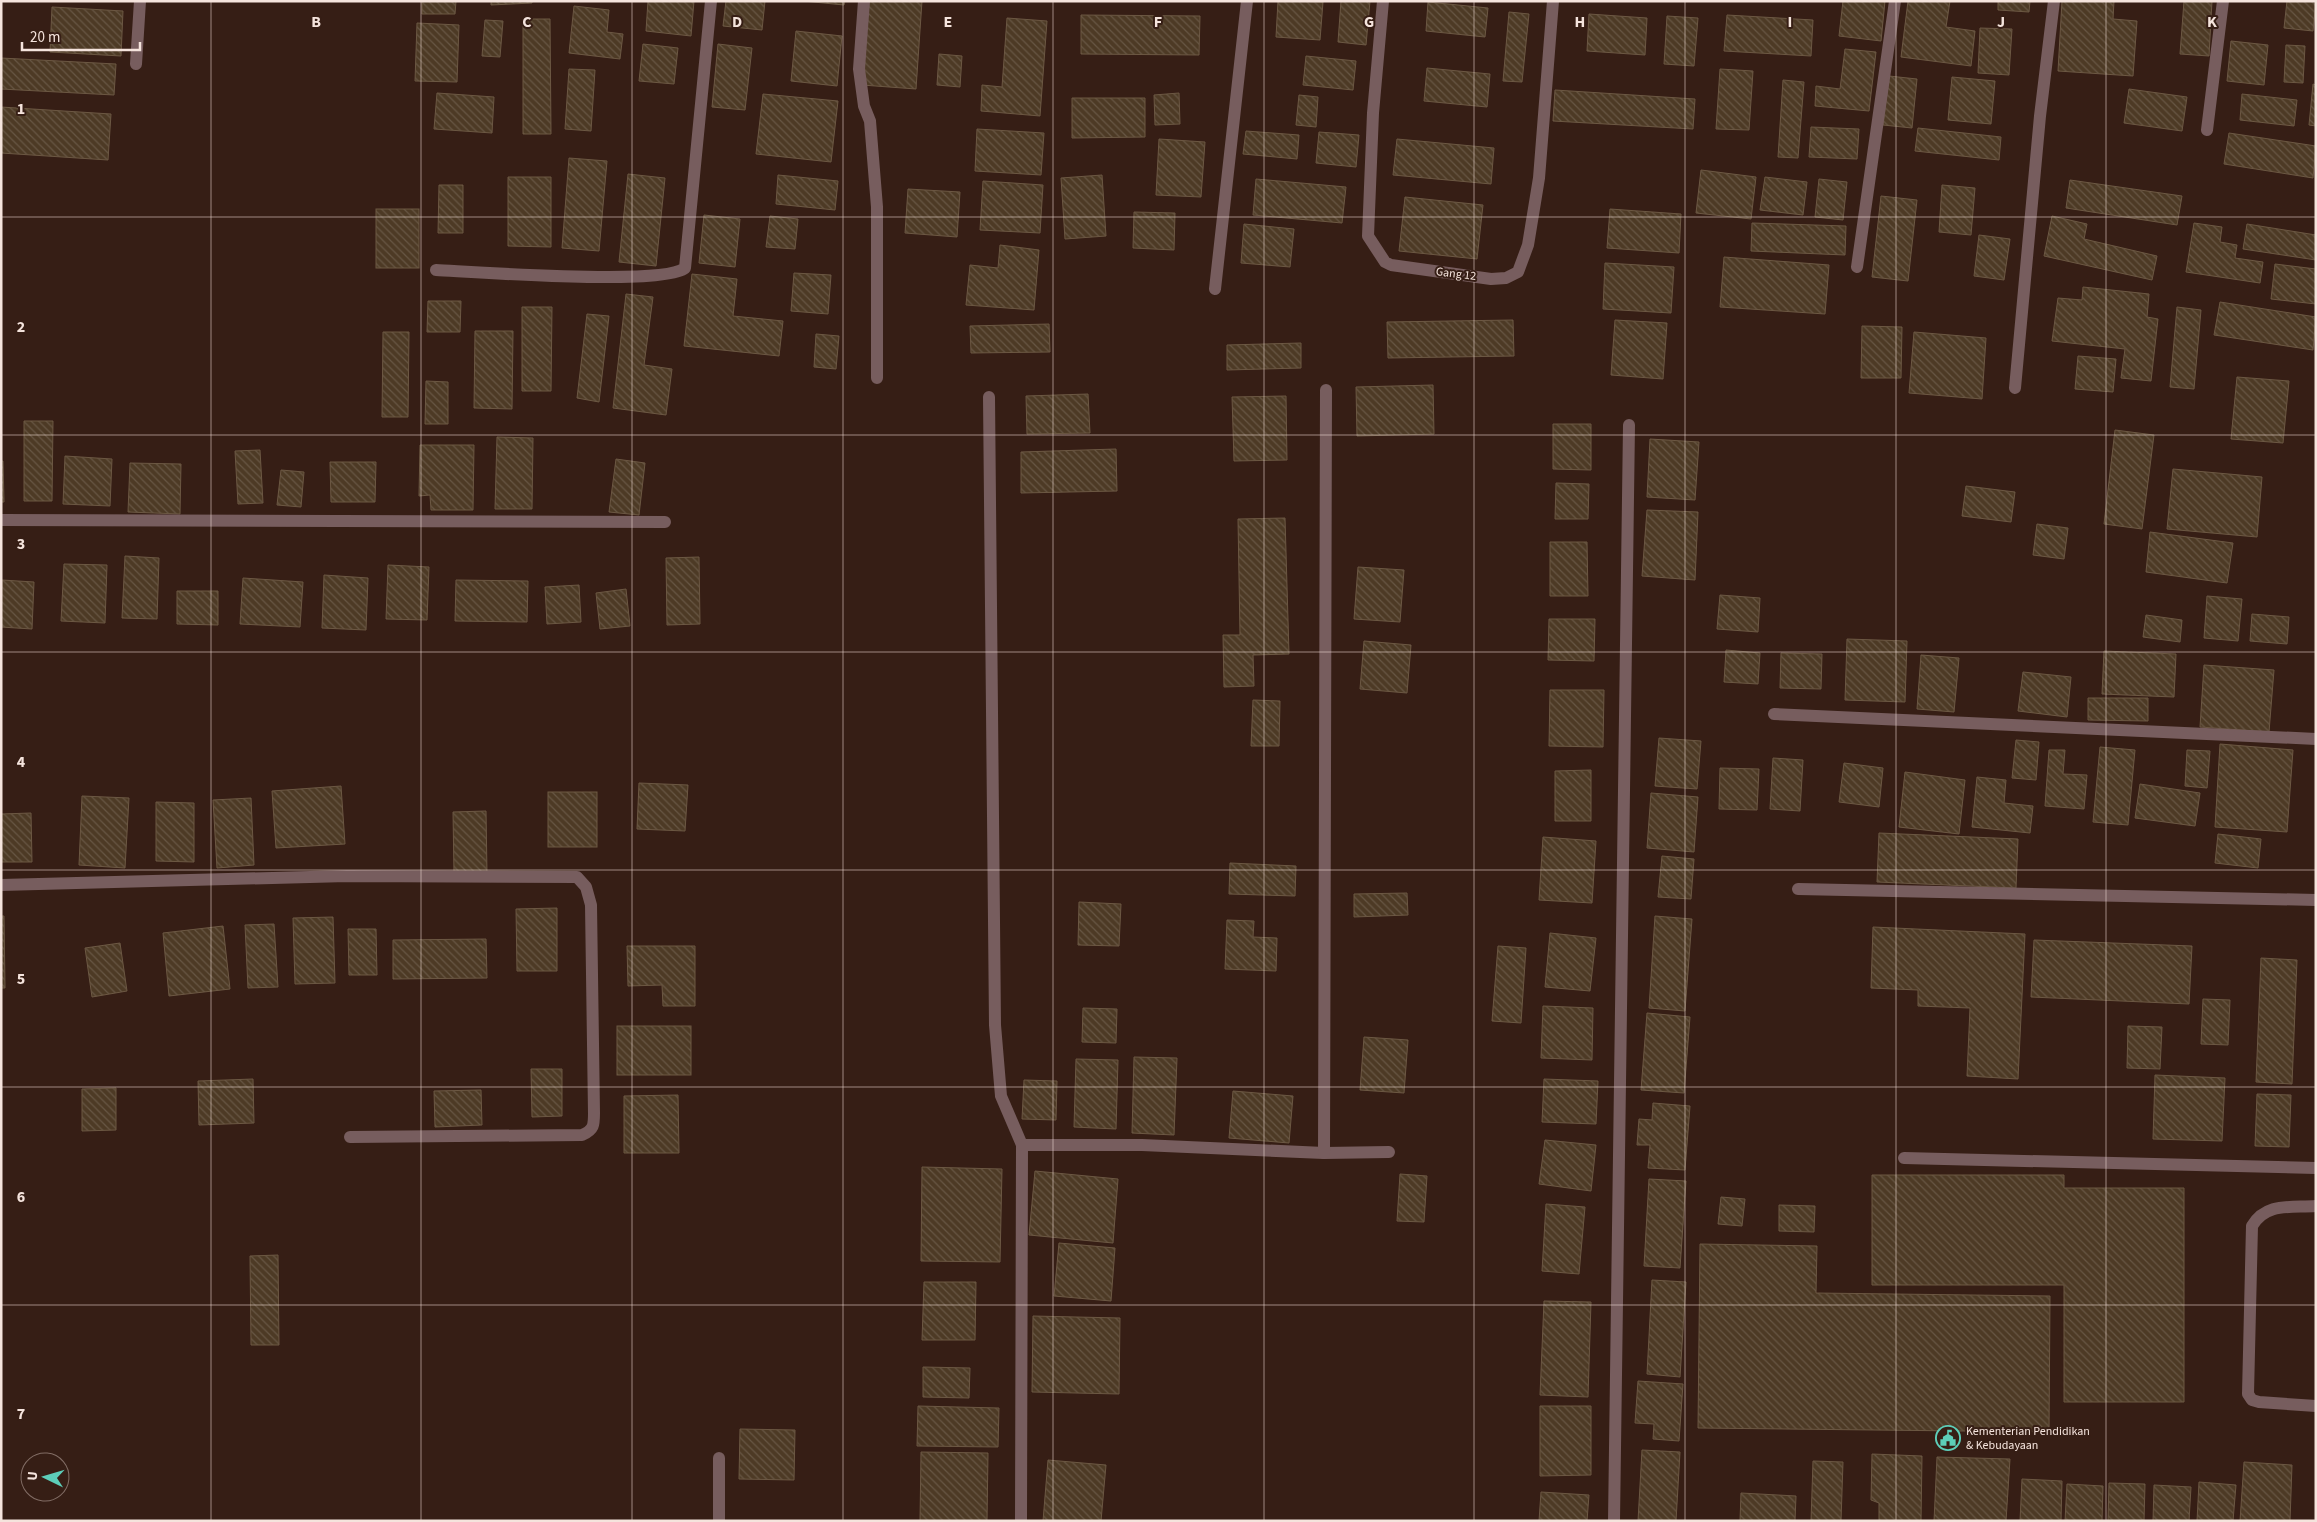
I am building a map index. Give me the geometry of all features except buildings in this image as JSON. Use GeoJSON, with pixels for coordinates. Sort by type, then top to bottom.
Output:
{"type":"FeatureCollection","features":[{"type":"Feature","properties":{"kind":"street"},"geometry":{"type":"LineString","coordinates":[[136,64],[140,1]]}},
{"type":"Feature","properties":{"kind":"street"},"geometry":{"type":"LineString","coordinates":[[436,270],[621,278],[674,274],[685,268],[712,1]]}},
{"type":"Feature","properties":{"kind":"street"},"geometry":{"type":"LineString","coordinates":[[864,1],[859,69],[864,106],[870,121],[877,207],[877,378]]}},
{"type":"Feature","properties":{"kind":"street"},"geometry":{"type":"LineString","coordinates":[[1215,289],[1247,1]]}},
{"type":"Feature","properties":{"kind":"street","name":"Gang 12"},"geometry":{"type":"LineString","coordinates":[[1383,1],[1373,113],[1368,236],[1385,262],[1391,265],[1491,279],[1506,278],[1518,272],[1528,245],[1539,178],[1553,1]]}},
{"type":"Feature","properties":{"kind":"street"},"geometry":{"type":"LineString","coordinates":[[1857,267],[1895,1]]}},
{"type":"Feature","properties":{"kind":"street"},"geometry":{"type":"LineString","coordinates":[[2015,388],[2040,116],[2054,1]]}},
{"type":"Feature","properties":{"kind":"street"},"geometry":{"type":"LineString","coordinates":[[2207,130],[2223,1]]}},
{"type":"Feature","properties":{"kind":"street"},"geometry":{"type":"LineString","coordinates":[[1324,1153],[1326,390]]}},
{"type":"Feature","properties":{"kind":"street"},"geometry":{"type":"LineString","coordinates":[[988,397],[995,1025],[1001,1096],[1022,1145],[1021,1521]]}},
{"type":"Feature","properties":{"kind":"street"},"geometry":{"type":"LineString","coordinates":[[1614,1521],[1629,425]]}},
{"type":"Feature","properties":{"kind":"street"},"geometry":{"type":"LineString","coordinates":[[1,520],[665,522]]}},
{"type":"Feature","properties":{"kind":"street"},"geometry":{"type":"LineString","coordinates":[[1774,714],[2316,739]]}},
{"type":"Feature","properties":{"kind":"street"},"geometry":{"type":"LineString","coordinates":[[1,885],[347,876],[577,877],[586,887],[591,905],[594,1127],[590,1132],[582,1135],[350,1137]]}},
{"type":"Feature","properties":{"kind":"street"},"geometry":{"type":"LineString","coordinates":[[1798,889],[2316,900]]}},
{"type":"Feature","properties":{"kind":"street"},"geometry":{"type":"LineString","coordinates":[[1022,1145],[1142,1145],[1324,1153],[1389,1152]]}},
{"type":"Feature","properties":{"kind":"street"},"geometry":{"type":"LineString","coordinates":[[1904,1158],[2316,1168]]}},
{"type":"Feature","properties":{"kind":"street"},"geometry":{"type":"LineString","coordinates":[[2316,1206],[2267,1209],[2257,1218],[2252,1226],[2248,1394],[2252,1400],[2259,1402],[2316,1406]]}},
{"type":"Feature","properties":{"kind":"street"},"geometry":{"type":"LineString","coordinates":[[718,1521],[719,1458]]}},
{"type":"Feature","properties":{"kind":"place","name":"Kementerian Pendidikan & Kebudayaan"},"geometry":{"type":"Point","coordinates":[1948,1438]}}]}
